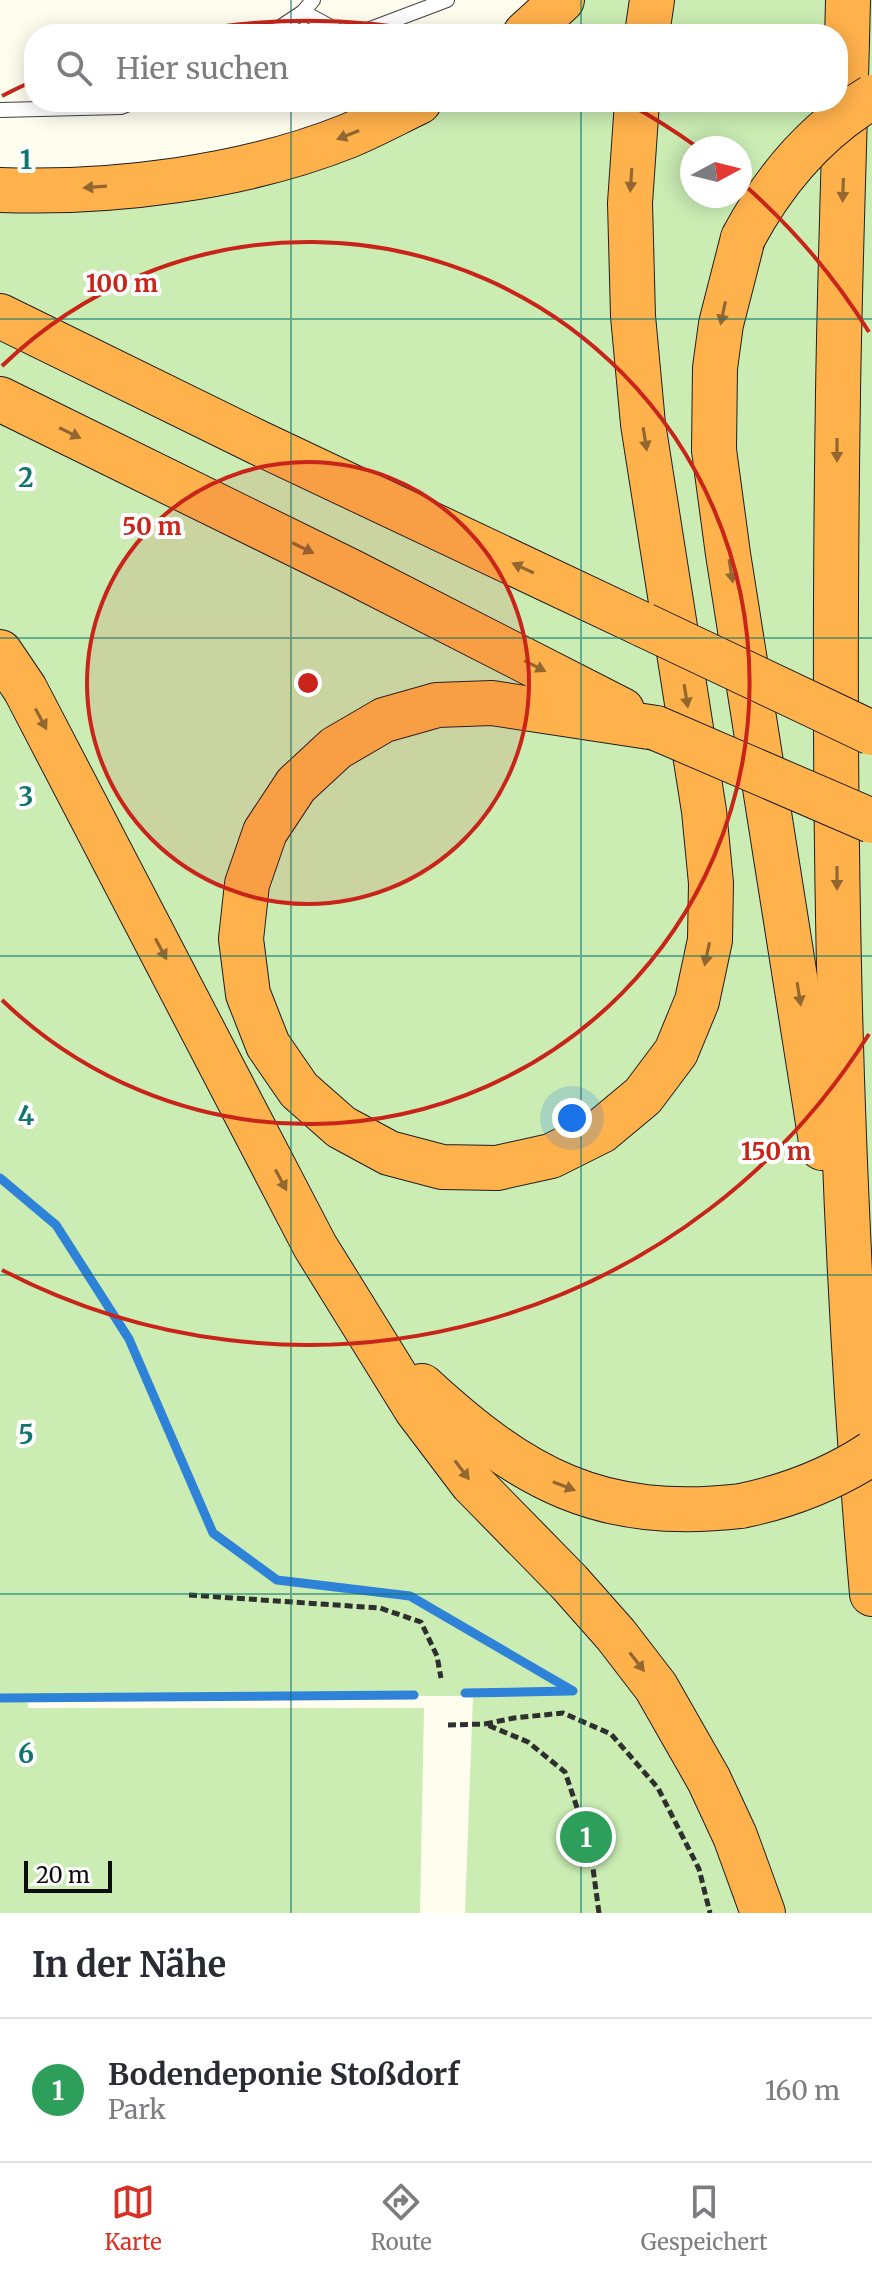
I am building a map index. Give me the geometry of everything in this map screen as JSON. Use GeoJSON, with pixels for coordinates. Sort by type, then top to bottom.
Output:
{"type":"FeatureCollection","features":[{"type":"Feature","properties":{"kind":"highway"},"geometry":{"type":"LineString","coordinates":[[536,24],[562,0]]}},
{"type":"Feature","properties":{"kind":"highway"},"geometry":{"type":"LineString","coordinates":[[648,24],[652,0]]}},
{"type":"Feature","properties":{"kind":"highway"},"geometry":{"type":"LineString","coordinates":[[847,24],[848,0]]}},
{"type":"Feature","properties":{"kind":"highway"},"geometry":{"type":"LineString","coordinates":[[853,1352],[728,554],[714,450],[715,368],[730,281],[743,238],[760,207],[803,151],[829,127],[872,97]]}},
{"type":"Feature","properties":{"kind":"highway"},"geometry":{"type":"LineString","coordinates":[[0,190],[37,191],[154,184],[263,163],[347,136],[398,112]]}},
{"type":"Feature","properties":{"kind":"highway"},"geometry":{"type":"LineString","coordinates":[[636,112],[630,203],[635,347],[643,424],[704,811],[711,883],[710,940],[697,1001],[676,1052],[643,1096],[601,1131],[551,1156],[497,1168],[442,1167],[389,1153],[341,1127],[299,1090],[268,1045],[248,994],[241,939],[247,884],[265,832],[296,785],[336,748],[384,720],[437,705],[492,703],[656,728]]}},
{"type":"Feature","properties":{"kind":"highway"},"geometry":{"type":"LineString","coordinates":[[845,112],[838,390],[837,892],[853,1352],[872,1594]]}},
{"type":"Feature","properties":{"kind":"highway"},"geometry":{"type":"LineString","coordinates":[[0,316],[259,443],[872,733]]}},
{"type":"Feature","properties":{"kind":"highway"},"geometry":{"type":"LineString","coordinates":[[0,399],[350,571],[656,728],[872,821]]}},
{"type":"Feature","properties":{"kind":"highway"},"geometry":{"type":"LineString","coordinates":[[0,652],[25,689],[315,1246],[416,1409],[472,1483],[569,1582],[656,1687],[709,1780],[735,1836],[763,1913]]}},
{"type":"Feature","properties":{"kind":"highway"},"geometry":{"type":"LineString","coordinates":[[357,1312],[407,1372],[490,1445],[520,1465],[587,1495],[652,1508],[682,1510],[741,1506],[799,1491],[872,1453]]}},
{"type":"Feature","properties":{"kind":"lane"},"geometry":{"type":"LineString","coordinates":[[383,24],[447,0]]}},
{"type":"Feature","properties":{"kind":"lane"},"geometry":{"type":"LineString","coordinates":[[284,24],[308,6],[331,24]]}},
{"type":"Feature","properties":{"kind":"lane"},"geometry":{"type":"LineString","coordinates":[[0,110],[24,109]]}},
{"type":"Feature","properties":{"kind":"path"},"geometry":{"type":"LineString","coordinates":[[189,1595],[380,1608],[421,1622],[437,1656],[441,1678]]}},
{"type":"Feature","properties":{"kind":"path"},"geometry":{"type":"LineString","coordinates":[[448,1725],[485,1724],[563,1713],[611,1734],[658,1788],[699,1869],[710,1913]]}},
{"type":"Feature","properties":{"kind":"path"},"geometry":{"type":"LineString","coordinates":[[485,1724],[528,1742],[565,1772],[590,1846],[599,1913]]}},
{"type":"Feature","properties":{"kind":"green space"},"geometry":{"type":"Polygon","coordinates":[[[582,0],[872,0],[872,1913],[465,1913],[473,1696],[0,1695],[0,197],[383,131],[422,112],[848,112],[848,24],[554,24],[582,0]]]}},
{"type":"Feature","properties":{"kind":"green space"},"geometry":{"type":"Polygon","coordinates":[[[0,1698],[27,1698],[28,1708],[424,1708],[420,1913],[0,1913],[0,1698]]]}},
{"type":"Feature","properties":{"kind":"waterway"},"geometry":{"type":"LineString","coordinates":[[0,1178],[56,1225],[129,1339],[213,1533],[277,1580],[410,1596],[573,1691]]}},
{"type":"Feature","properties":{"kind":"waterway"},"geometry":{"type":"LineString","coordinates":[[465,1693],[570,1691]]}},
{"type":"Feature","properties":{"kind":"waterway"},"geometry":{"type":"LineString","coordinates":[[0,1698],[414,1695]]}},
{"type":"Feature","properties":{"kind":"place","name":"Bodendeponie Stoßdorf"},"geometry":{"type":"Point","coordinates":[586,1837]}}]}
